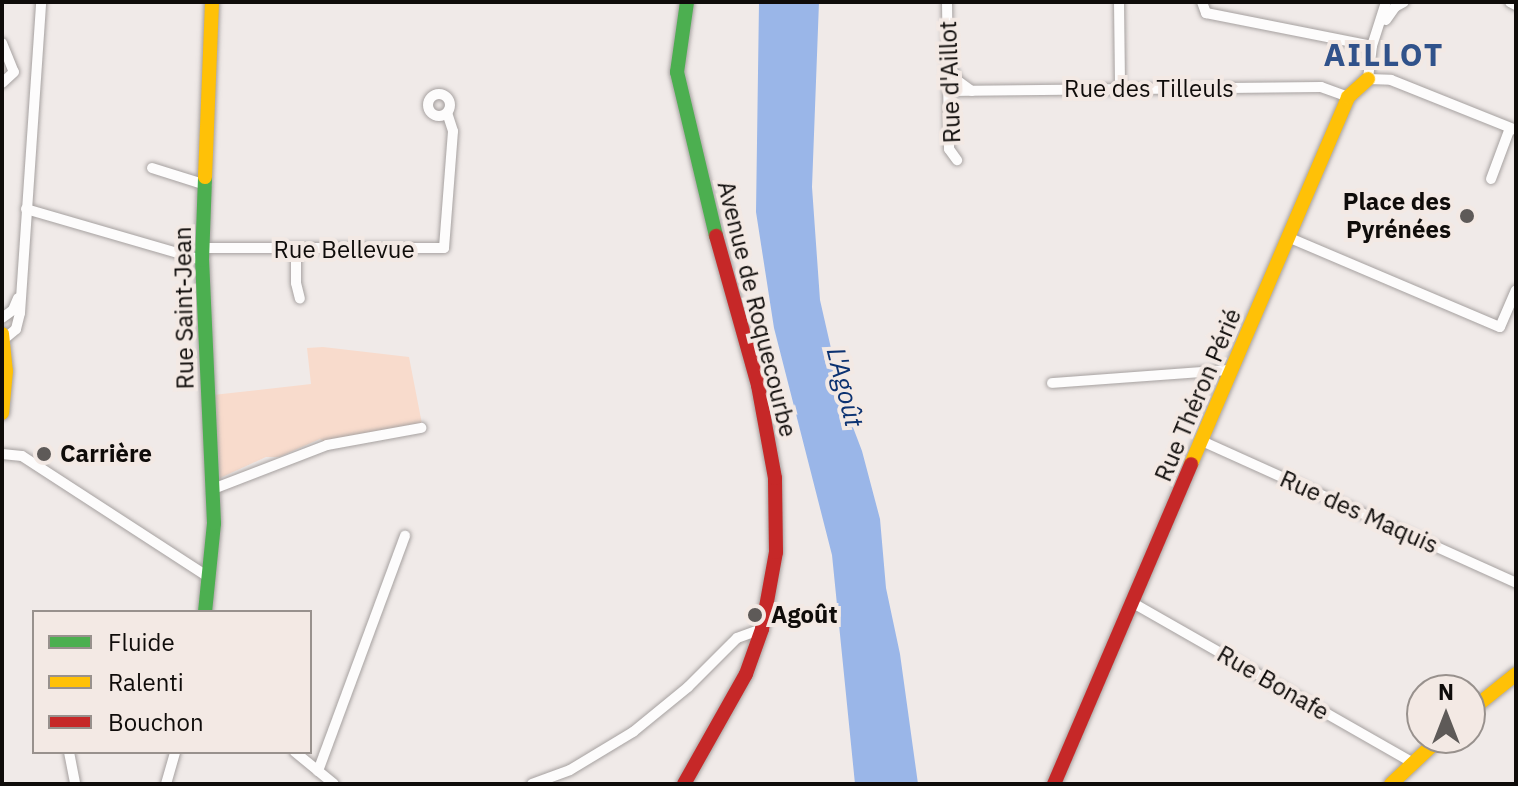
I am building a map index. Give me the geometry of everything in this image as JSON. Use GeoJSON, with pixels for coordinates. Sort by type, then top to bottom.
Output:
{"type":"FeatureCollection","features":[{"type":"Feature","properties":{"kind":"street"},"geometry":{"type":"LineString","coordinates":[[2,413],[3,337],[16,329],[41,2]]}},
{"type":"Feature","properties":{"kind":"street","name":"Rue Saint-Jean"},"geometry":{"type":"LineString","coordinates":[[205,610],[210,578],[213,489],[202,254],[212,2]]}},
{"type":"Feature","properties":{"kind":"street","name":"Avenue de Roquecourbe"},"geometry":{"type":"LineString","coordinates":[[684,784],[746,674],[762,629],[776,552],[775,478],[758,385],[705,196],[677,72],[687,2]]}},
{"type":"Feature","properties":{"kind":"street","name":"Rue d'Aillot"},"geometry":{"type":"LineString","coordinates":[[947,2],[949,149],[957,160]]}},
{"type":"Feature","properties":{"kind":"street"},"geometry":{"type":"LineString","coordinates":[[1119,2],[1120,89]]}},
{"type":"Feature","properties":{"kind":"street"},"geometry":{"type":"LineString","coordinates":[[1202,2],[1206,13],[1372,46]]}},
{"type":"Feature","properties":{"kind":"street"},"geometry":{"type":"LineString","coordinates":[[1386,2],[1372,46],[1368,79],[1391,80],[1513,129],[1491,179]]}},
{"type":"Feature","properties":{"kind":"street"},"geometry":{"type":"LineString","coordinates":[[1380,28],[1395,7],[1404,2]]}},
{"type":"Feature","properties":{"kind":"street"},"geometry":{"type":"LineString","coordinates":[[1510,2],[1516,5]]}},
{"type":"Feature","properties":{"kind":"street"},"geometry":{"type":"LineString","coordinates":[[2,43],[14,72],[2,83]]}},
{"type":"Feature","properties":{"kind":"street"},"geometry":{"type":"LineString","coordinates":[[948,62],[958,81],[972,91]]}},
{"type":"Feature","properties":{"kind":"street","name":"Rue Théron Périé"},"geometry":{"type":"LineString","coordinates":[[1054,784],[1348,97],[1368,79]]}},
{"type":"Feature","properties":{"kind":"street","name":"Rue des Tilleuls"},"geometry":{"type":"LineString","coordinates":[[948,91],[1321,87],[1348,97]]}},
{"type":"Feature","properties":{"kind":"street","name":"Rue Bellevue"},"geometry":{"type":"LineString","coordinates":[[26,209],[202,254],[444,248],[453,131],[447,113]]}},
{"type":"Feature","properties":{"kind":"street"},"geometry":{"type":"LineString","coordinates":[[152,168],[206,185]]}},
{"type":"Feature","properties":{"kind":"street"},"geometry":{"type":"LineString","coordinates":[[1290,238],[1500,327],[1516,290]]}},
{"type":"Feature","properties":{"kind":"street"},"geometry":{"type":"LineString","coordinates":[[296,250],[296,283],[300,299]]}},
{"type":"Feature","properties":{"kind":"street"},"geometry":{"type":"LineString","coordinates":[[2,318],[13,310],[19,297]]}},
{"type":"Feature","properties":{"kind":"street"},"geometry":{"type":"LineString","coordinates":[[1052,383],[1231,370]]}},
{"type":"Feature","properties":{"kind":"street"},"geometry":{"type":"LineString","coordinates":[[213,489],[327,445],[421,428]]}},
{"type":"Feature","properties":{"kind":"street","name":"Rue des Maquis"},"geometry":{"type":"LineString","coordinates":[[1202,441],[1516,583]]}},
{"type":"Feature","properties":{"kind":"street"},"geometry":{"type":"LineString","coordinates":[[2,454],[22,456],[210,578]]}},
{"type":"Feature","properties":{"kind":"street"},"geometry":{"type":"LineString","coordinates":[[318,771],[405,536]]}},
{"type":"Feature","properties":{"kind":"street","name":"Rue Bonafe"},"geometry":{"type":"LineString","coordinates":[[1133,603],[1413,763]]}},
{"type":"Feature","properties":{"kind":"street"},"geometry":{"type":"LineString","coordinates":[[532,784],[570,770],[633,732],[688,687],[737,638],[762,629]]}},
{"type":"Feature","properties":{"kind":"street"},"geometry":{"type":"LineString","coordinates":[[1486,699],[1513,680]]}},
{"type":"Feature","properties":{"kind":"street"},"geometry":{"type":"LineString","coordinates":[[70,754],[78,777]]}},
{"type":"Feature","properties":{"kind":"street"},"geometry":{"type":"LineString","coordinates":[[166,784],[174,754]]}},
{"type":"Feature","properties":{"kind":"street"},"geometry":{"type":"LineString","coordinates":[[297,754],[334,784]]}},
{"type":"Feature","properties":{"kind":"street"},"geometry":{"type":"LineString","coordinates":[[1391,784],[1423,754]]}},
{"type":"Feature","properties":{"kind":"shaded area"},"geometry":{"type":"Polygon","coordinates":[[[323,347],[409,357],[422,424],[326,443],[320,439],[279,457],[266,457],[220,478],[213,395],[311,384],[307,348],[323,347]]]}},
{"type":"Feature","properties":{"kind":"water"},"geometry":{"type":"Polygon","coordinates":[[[759,2],[819,2],[812,187],[820,300],[843,401],[862,451],[880,519],[886,588],[900,654],[918,784],[855,784],[832,555],[774,328],[756,212],[759,2]]]}},
{"type":"Feature","properties":{"kind":"traffic: fast"},"geometry":{"type":"LineString","coordinates":[[687,2],[677,72],[716,236]]}},
{"type":"Feature","properties":{"kind":"traffic: fast"},"geometry":{"type":"LineString","coordinates":[[205,177],[202,260],[214,523],[205,610]]}},
{"type":"Feature","properties":{"kind":"traffic: slow"},"geometry":{"type":"LineString","coordinates":[[205,177],[212,2]]}},
{"type":"Feature","properties":{"kind":"traffic: slow"},"geometry":{"type":"LineString","coordinates":[[1191,464],[1348,97],[1368,79]]}},
{"type":"Feature","properties":{"kind":"traffic: slow"},"geometry":{"type":"LineString","coordinates":[[2,334],[6,371],[2,413]]}},
{"type":"Feature","properties":{"kind":"traffic: slow"},"geometry":{"type":"LineString","coordinates":[[1486,698],[1516,674]]}},
{"type":"Feature","properties":{"kind":"traffic: slow"},"geometry":{"type":"LineString","coordinates":[[1391,784],[1423,754]]}},
{"type":"Feature","properties":{"kind":"traffic: jam"},"geometry":{"type":"LineString","coordinates":[[684,784],[746,674],[762,629],[776,552],[775,478],[758,385],[716,236]]}},
{"type":"Feature","properties":{"kind":"traffic: jam"},"geometry":{"type":"LineString","coordinates":[[1054,784],[1191,464]]}},
{"type":"Feature","properties":{"kind":"place","name":"Place des Pyrénées"},"geometry":{"type":"Point","coordinates":[1467,216]}},
{"type":"Feature","properties":{"kind":"place","name":"Carrière"},"geometry":{"type":"Point","coordinates":[44,454]}},
{"type":"Feature","properties":{"kind":"place","name":"Agoût"},"geometry":{"type":"Point","coordinates":[755,615]}},
{"type":"Feature","properties":{"kind":"district","name":"AILLOT"},"geometry":{"type":"Point","coordinates":[1384,54]}},
{"type":"Feature","properties":{"kind":"water label","name":"L'Agoût"},"geometry":{"type":"Point","coordinates":[845,387]}}]}
